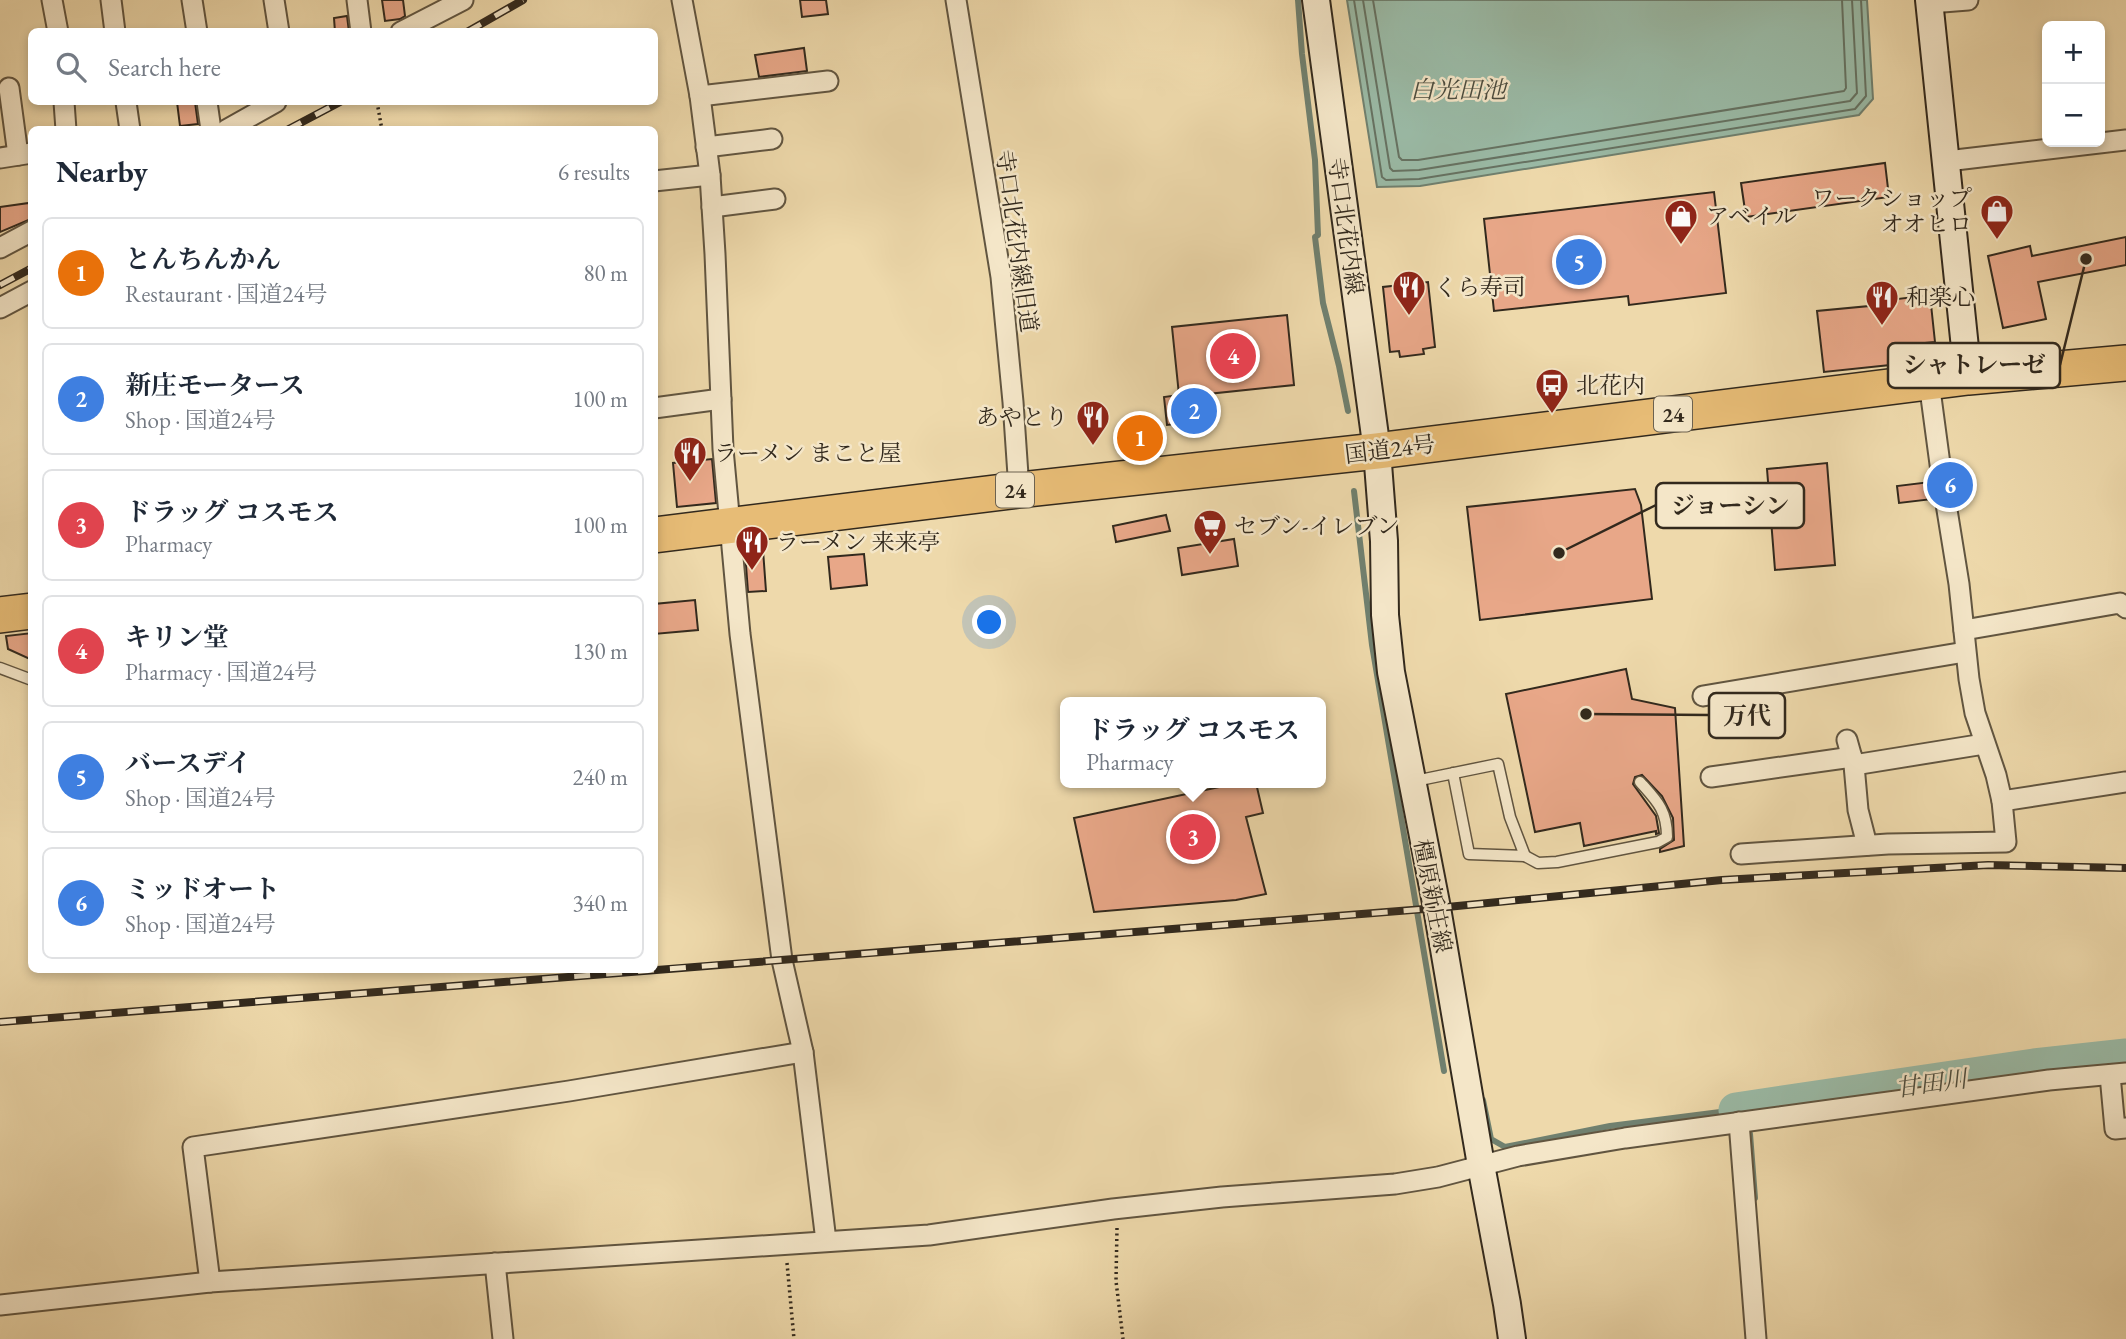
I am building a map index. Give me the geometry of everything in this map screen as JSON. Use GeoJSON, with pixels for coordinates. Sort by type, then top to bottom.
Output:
{"type":"FeatureCollection","features":[{"type":"Feature","properties":{"kind":"highway","name":"国道24号"},"geometry":{"type":"LineString","coordinates":[[658,535],[1019,489],[1377,451],[1968,377],[2126,363]]}},
{"type":"Feature","properties":{"kind":"highway"},"geometry":{"type":"LineString","coordinates":[[0,615],[28,612]]}},
{"type":"Feature","properties":{"kind":"main road","name":"寺口北花内線"},"geometry":{"type":"LineString","coordinates":[[1316,0],[1377,451]]}},
{"type":"Feature","properties":{"kind":"main road"},"geometry":{"type":"LineString","coordinates":[[1930,2],[1968,377]]}},
{"type":"Feature","properties":{"kind":"main road","name":"橿原新庄線"},"geometry":{"type":"LineString","coordinates":[[1377,451],[1384,541],[1387,642],[1397,710],[1439,921],[1512,1339]]}},
{"type":"Feature","properties":{"kind":"street"},"geometry":{"type":"LineString","coordinates":[[52,0],[57,28]]}},
{"type":"Feature","properties":{"kind":"street"},"geometry":{"type":"LineString","coordinates":[[111,0],[115,28]]}},
{"type":"Feature","properties":{"kind":"street"},"geometry":{"type":"LineString","coordinates":[[192,0],[196,28]]}},
{"type":"Feature","properties":{"kind":"street"},"geometry":{"type":"LineString","coordinates":[[274,0],[278,28]]}},
{"type":"Feature","properties":{"kind":"street"},"geometry":{"type":"LineString","coordinates":[[357,0],[360,28]]}},
{"type":"Feature","properties":{"kind":"street"},"geometry":{"type":"LineString","coordinates":[[407,28],[441,5],[463,0]]}},
{"type":"Feature","properties":{"kind":"street"},"geometry":{"type":"LineString","coordinates":[[682,0],[700,96],[710,175],[729,526],[743,658],[782,960],[803,1052],[826,1241]]}},
{"type":"Feature","properties":{"kind":"street","name":"寺口北花内線旧道"},"geometry":{"type":"LineString","coordinates":[[956,0],[1001,277],[1019,489]]}},
{"type":"Feature","properties":{"kind":"street"},"geometry":{"type":"LineString","coordinates":[[1930,2],[1968,0]]}},
{"type":"Feature","properties":{"kind":"street"},"geometry":{"type":"LineString","coordinates":[[700,96],[828,81]]}},
{"type":"Feature","properties":{"kind":"street"},"geometry":{"type":"LineString","coordinates":[[9,88],[16,155]]}},
{"type":"Feature","properties":{"kind":"street"},"geometry":{"type":"LineString","coordinates":[[64,105],[66,126]]}},
{"type":"Feature","properties":{"kind":"street"},"geometry":{"type":"LineString","coordinates":[[126,105],[129,126]]}},
{"type":"Feature","properties":{"kind":"street"},"geometry":{"type":"LineString","coordinates":[[207,105],[210,126]]}},
{"type":"Feature","properties":{"kind":"street"},"geometry":{"type":"LineString","coordinates":[[233,126],[271,105]]}},
{"type":"Feature","properties":{"kind":"street"},"geometry":{"type":"LineString","coordinates":[[706,147],[772,139]]}},
{"type":"Feature","properties":{"kind":"street"},"geometry":{"type":"LineString","coordinates":[[1947,161],[2126,140]]}},
{"type":"Feature","properties":{"kind":"street"},"geometry":{"type":"LineString","coordinates":[[658,181],[710,175]]}},
{"type":"Feature","properties":{"kind":"street"},"geometry":{"type":"LineString","coordinates":[[712,207],[775,199]]}},
{"type":"Feature","properties":{"kind":"street"},"geometry":{"type":"LineString","coordinates":[[0,248],[28,233]]}},
{"type":"Feature","properties":{"kind":"street"},"geometry":{"type":"LineString","coordinates":[[0,308],[28,293]]}},
{"type":"Feature","properties":{"kind":"street"},"geometry":{"type":"LineString","coordinates":[[1741,854],[1867,845],[2006,842],[1996,775],[1975,713],[1929,382]]}},
{"type":"Feature","properties":{"kind":"street"},"geometry":{"type":"LineString","coordinates":[[658,407],[721,399]]}},
{"type":"Feature","properties":{"kind":"street"},"geometry":{"type":"LineString","coordinates":[[1964,630],[2120,603],[2126,608]]}},
{"type":"Feature","properties":{"kind":"street"},"geometry":{"type":"LineString","coordinates":[[1703,696],[1965,652]]}},
{"type":"Feature","properties":{"kind":"street"},"geometry":{"type":"LineString","coordinates":[[1710,777],[1851,754],[1984,744]]}},
{"type":"Feature","properties":{"kind":"street"},"geometry":{"type":"LineString","coordinates":[[1851,754],[1858,810],[1867,845]]}},
{"type":"Feature","properties":{"kind":"street"},"geometry":{"type":"LineString","coordinates":[[2002,801],[2125,782]]}},
{"type":"Feature","properties":{"kind":"street"},"geometry":{"type":"LineString","coordinates":[[210,1282],[193,1147],[569,1091],[803,1052]]}},
{"type":"Feature","properties":{"kind":"street"},"geometry":{"type":"LineString","coordinates":[[0,1305],[210,1282],[929,1235],[1113,1209],[1222,1197],[1395,1184],[1438,1177],[1554,1150],[1739,1122],[2118,1074],[2115,1129],[2126,1128]]}},
{"type":"Feature","properties":{"kind":"street"},"geometry":{"type":"LineString","coordinates":[[1739,1122],[1756,1339]]}},
{"type":"Feature","properties":{"kind":"street"},"geometry":{"type":"LineString","coordinates":[[495,1263],[503,1339]]}},
{"type":"Feature","properties":{"kind":"lane"},"geometry":{"type":"LineString","coordinates":[[0,668],[28,678]]}},
{"type":"Feature","properties":{"kind":"lane"},"geometry":{"type":"LineString","coordinates":[[1411,782],[1499,764],[1510,817],[1525,856]]}},
{"type":"Feature","properties":{"kind":"lane"},"geometry":{"type":"LineString","coordinates":[[1453,773],[1469,854],[1525,856],[1538,863],[1557,862],[1658,842],[1667,837],[1667,822],[1661,805],[1640,782]]}},
{"type":"Feature","properties":{"kind":"path"},"geometry":{"type":"LineString","coordinates":[[378,105],[381,126]]}},
{"type":"Feature","properties":{"kind":"path"},"geometry":{"type":"LineString","coordinates":[[1113,1209],[1117,1219],[1116,1281],[1122,1339]]}},
{"type":"Feature","properties":{"kind":"path"},"geometry":{"type":"LineString","coordinates":[[785,1243],[794,1339]]}},
{"type":"Feature","properties":{"kind":"water","name":"白光田池"},"geometry":{"type":"Polygon","coordinates":[[[1347,0],[1867,0],[1873,99],[1859,115],[1420,186],[1377,187],[1347,0]]]}},
{"type":"Feature","properties":{"kind":"building"},"geometry":{"type":"Polygon","coordinates":[[[382,0],[403,0],[405,16],[385,21],[382,0]]]}},
{"type":"Feature","properties":{"kind":"building"},"geometry":{"type":"Polygon","coordinates":[[[800,0],[826,0],[828,14],[802,17],[800,0]]]}},
{"type":"Feature","properties":{"kind":"building"},"geometry":{"type":"Polygon","coordinates":[[[347,16],[348,28],[335,28],[334,18],[347,16]]]}},
{"type":"Feature","properties":{"kind":"building"},"geometry":{"type":"Polygon","coordinates":[[[804,48],[807,71],[759,77],[755,55],[804,48]]]}},
{"type":"Feature","properties":{"kind":"building"},"geometry":{"type":"Polygon","coordinates":[[[177,105],[195,105],[198,124],[180,126],[177,105]]]}},
{"type":"Feature","properties":{"kind":"building"},"geometry":{"type":"Polygon","coordinates":[[[1885,163],[1889,197],[1746,217],[1741,183],[1885,163]]]}},
{"type":"Feature","properties":{"kind":"building"},"geometry":{"type":"Polygon","coordinates":[[[1714,192],[1726,293],[1629,305],[1628,296],[1494,311],[1484,219],[1714,192]]]}},
{"type":"Feature","properties":{"kind":"building"},"geometry":{"type":"Polygon","coordinates":[[[28,203],[28,220],[0,232],[0,207],[28,203]]]}},
{"type":"Feature","properties":{"kind":"building"},"geometry":{"type":"Polygon","coordinates":[[[2126,237],[2126,265],[2038,282],[2046,319],[2003,328],[1988,256],[2030,246],[2032,256],[2126,237]]]}},
{"type":"Feature","properties":{"kind":"building","name":"くら寿司"},"geometry":{"type":"Polygon","coordinates":[[[1428,282],[1435,347],[1423,349],[1424,354],[1400,357],[1399,351],[1390,352],[1383,287],[1428,282]]]}},
{"type":"Feature","properties":{"kind":"building"},"geometry":{"type":"Polygon","coordinates":[[[1930,295],[1935,342],[1926,343],[1928,361],[1824,372],[1817,311],[1890,304],[1889,300],[1930,295]]]}},
{"type":"Feature","properties":{"kind":"building"},"geometry":{"type":"Polygon","coordinates":[[[1287,315],[1294,385],[1208,394],[1211,420],[1167,425],[1164,397],[1179,395],[1172,327],[1287,315]]]}},
{"type":"Feature","properties":{"kind":"building"},"geometry":{"type":"Polygon","coordinates":[[[712,459],[716,503],[677,507],[673,463],[712,459]]]}},
{"type":"Feature","properties":{"kind":"building"},"geometry":{"type":"Polygon","coordinates":[[[1827,463],[1835,565],[1775,570],[1767,469],[1827,463]]]}},
{"type":"Feature","properties":{"kind":"building"},"geometry":{"type":"Polygon","coordinates":[[[1930,482],[1933,499],[1899,503],[1897,486],[1930,482]]]}},
{"type":"Feature","properties":{"kind":"building"},"geometry":{"type":"Polygon","coordinates":[[[1635,489],[1641,505],[1652,599],[1480,620],[1467,507],[1635,489]]]}},
{"type":"Feature","properties":{"kind":"building"},"geometry":{"type":"Polygon","coordinates":[[[1166,515],[1170,531],[1116,542],[1113,526],[1166,515]]]}},
{"type":"Feature","properties":{"kind":"building"},"geometry":{"type":"Polygon","coordinates":[[[1234,539],[1238,566],[1182,575],[1178,548],[1234,539]]]}},
{"type":"Feature","properties":{"kind":"building"},"geometry":{"type":"Polygon","coordinates":[[[763,550],[766,591],[748,592],[745,552],[763,550]]]}},
{"type":"Feature","properties":{"kind":"building"},"geometry":{"type":"Polygon","coordinates":[[[864,554],[867,585],[831,589],[828,557],[864,554]]]}},
{"type":"Feature","properties":{"kind":"building"},"geometry":{"type":"Polygon","coordinates":[[[695,600],[698,630],[658,634],[658,604],[695,600]]]}},
{"type":"Feature","properties":{"kind":"building"},"geometry":{"type":"Polygon","coordinates":[[[28,633],[28,658],[8,649],[6,636],[28,633]]]}},
{"type":"Feature","properties":{"kind":"building"},"geometry":{"type":"Polygon","coordinates":[[[1626,669],[1632,699],[1675,708],[1684,846],[1660,852],[1660,849],[1674,840],[1673,818],[1662,796],[1642,775],[1635,777],[1633,784],[1656,816],[1659,833],[1656,834],[1656,831],[1584,846],[1580,823],[1535,832],[1506,694],[1626,669]]]}},
{"type":"Feature","properties":{"kind":"building"},"geometry":{"type":"Polygon","coordinates":[[[1215,788],[1257,788],[1263,813],[1246,817],[1266,894],[1236,900],[1094,912],[1074,818],[1215,788]]]}},
{"type":"Feature","properties":{"kind":"waterway"},"geometry":{"type":"LineString","coordinates":[[1298,0],[1315,160],[1318,235],[1315,237],[1323,303],[1348,411]]}},
{"type":"Feature","properties":{"kind":"waterway"},"geometry":{"type":"LineString","coordinates":[[1354,491],[1372,645],[1444,1071]]}},
{"type":"Feature","properties":{"kind":"waterway","name":"甘田川"},"geometry":{"type":"LineString","coordinates":[[1736,1110],[2034,1066],[2126,1056]]}},
{"type":"Feature","properties":{"kind":"waterway"},"geometry":{"type":"LineString","coordinates":[[1483,1100],[1491,1139],[1505,1147],[1610,1126],[1736,1110]]}},
{"type":"Feature","properties":{"kind":"waterway"},"geometry":{"type":"LineString","coordinates":[[1750,1134],[1755,1198]]}},
{"type":"Feature","properties":{"kind":"railway"},"geometry":{"type":"LineString","coordinates":[[474,28],[523,0]]}},
{"type":"Feature","properties":{"kind":"railway"},"geometry":{"type":"LineString","coordinates":[[295,126],[334,105]]}},
{"type":"Feature","properties":{"kind":"railway"},"geometry":{"type":"LineString","coordinates":[[0,285],[28,270]]}},
{"type":"Feature","properties":{"kind":"railway"},"geometry":{"type":"LineString","coordinates":[[658,970],[1437,908],[1722,880],[1988,865],[2126,868]]}},
{"type":"Feature","properties":{"kind":"railway"},"geometry":{"type":"LineString","coordinates":[[0,1022],[618,973]]}},
{"type":"Feature","properties":{"kind":"place","name":"ワークショップ オオヒロ"},"geometry":{"type":"Point","coordinates":[1997,241]}},
{"type":"Feature","properties":{"kind":"place","name":"アベイル"},"geometry":{"type":"Point","coordinates":[1681,246]}},
{"type":"Feature","properties":{"kind":"place","name":"シャトレーゼ"},"geometry":{"type":"Point","coordinates":[2086,259]}},
{"type":"Feature","properties":{"kind":"place","name":"バースデイ"},"geometry":{"type":"Point","coordinates":[1579,262]}},
{"type":"Feature","properties":{"kind":"place","name":"くら寿司"},"geometry":{"type":"Point","coordinates":[1409,317]}},
{"type":"Feature","properties":{"kind":"place","name":"和楽心"},"geometry":{"type":"Point","coordinates":[1882,327]}},
{"type":"Feature","properties":{"kind":"place","name":"キリン堂"},"geometry":{"type":"Point","coordinates":[1233,356]}},
{"type":"Feature","properties":{"kind":"place","name":"新庄モータース"},"geometry":{"type":"Point","coordinates":[1194,411]}},
{"type":"Feature","properties":{"kind":"place","name":"北花内"},"geometry":{"type":"Point","coordinates":[1552,415]}},
{"type":"Feature","properties":{"kind":"place","name":"とんちんかん"},"geometry":{"type":"Point","coordinates":[1140,438]}},
{"type":"Feature","properties":{"kind":"place","name":"あやとり"},"geometry":{"type":"Point","coordinates":[1093,447]}},
{"type":"Feature","properties":{"kind":"place","name":"ラーメン まこと屋"},"geometry":{"type":"Point","coordinates":[690,483]}},
{"type":"Feature","properties":{"kind":"place","name":"ミッドオート"},"geometry":{"type":"Point","coordinates":[1950,485]}},
{"type":"Feature","properties":{"kind":"place","name":"ジョーシン"},"geometry":{"type":"Point","coordinates":[1559,553]}},
{"type":"Feature","properties":{"kind":"place","name":"セブン-イレブン"},"geometry":{"type":"Point","coordinates":[1210,556]}},
{"type":"Feature","properties":{"kind":"place","name":"ラーメン 来来亭"},"geometry":{"type":"Point","coordinates":[752,572]}},
{"type":"Feature","properties":{"kind":"place","name":"万代"},"geometry":{"type":"Point","coordinates":[1586,714]}},
{"type":"Feature","properties":{"kind":"place","name":"ドラッグ コスモス"},"geometry":{"type":"Point","coordinates":[1193,837]}}]}
